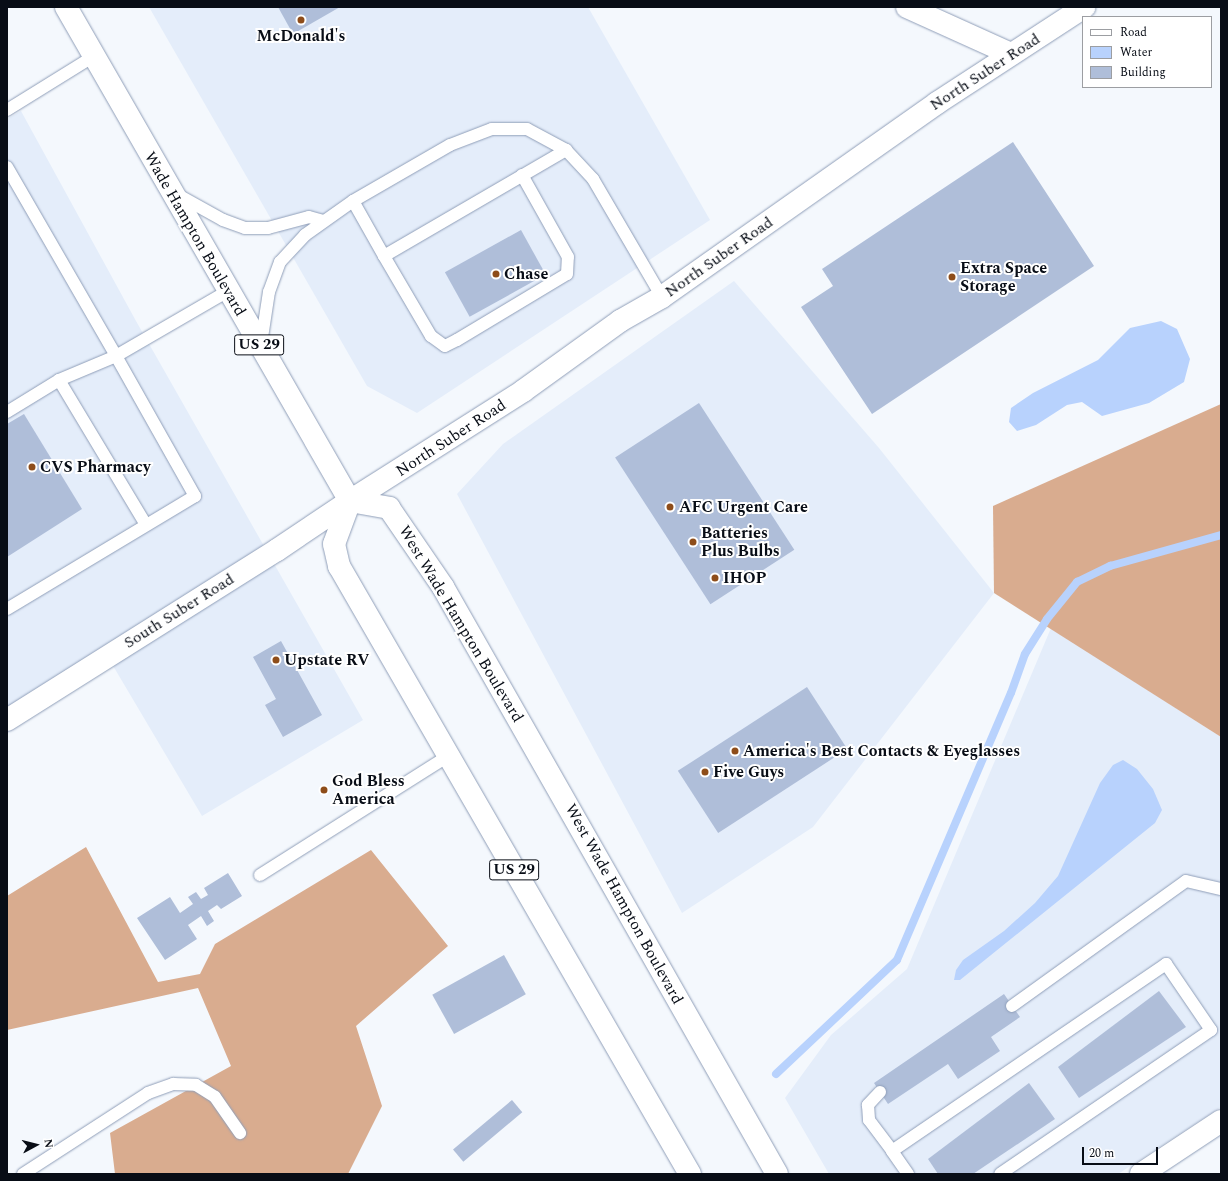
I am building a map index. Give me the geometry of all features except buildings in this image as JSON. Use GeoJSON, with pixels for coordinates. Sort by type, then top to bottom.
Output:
{"type":"FeatureCollection","features":[{"type":"Feature","properties":{"kind":"main road","name":"Wade Hampton Boulevard"},"geometry":{"type":"LineString","coordinates":[[66,7],[168,188],[350,501]]}},
{"type":"Feature","properties":{"kind":"main road"},"geometry":{"type":"LineString","coordinates":[[907,7],[1011,54]]}},
{"type":"Feature","properties":{"kind":"main road","name":"North Suber Road"},"geometry":{"type":"LineString","coordinates":[[350,501],[523,392],[620,321],[662,297],[937,103],[1084,7]]}},
{"type":"Feature","properties":{"kind":"main road","name":"South Suber Road"},"geometry":{"type":"LineString","coordinates":[[7,720],[277,550],[350,501]]}},
{"type":"Feature","properties":{"kind":"main road","name":"US 29"},"geometry":{"type":"LineString","coordinates":[[350,501],[334,544],[339,566],[690,1174]]}},
{"type":"Feature","properties":{"kind":"main road","name":"West Wade Hampton Boulevard"},"geometry":{"type":"LineString","coordinates":[[350,501],[389,508],[443,588],[777,1174]]}},
{"type":"Feature","properties":{"kind":"main road"},"geometry":{"type":"LineString","coordinates":[[1141,1174],[1221,1121]]}},
{"type":"Feature","properties":{"kind":"lane"},"geometry":{"type":"LineString","coordinates":[[7,110],[94,56]]}},
{"type":"Feature","properties":{"kind":"lane"},"geometry":{"type":"LineString","coordinates":[[260,346],[268,292],[280,262],[323,220],[450,145],[492,129],[527,129],[566,150],[593,179],[662,297]]}},
{"type":"Feature","properties":{"kind":"lane"},"geometry":{"type":"LineString","coordinates":[[384,256],[566,150]]}},
{"type":"Feature","properties":{"kind":"lane"},"geometry":{"type":"LineString","coordinates":[[7,167],[195,496],[7,609]]}},
{"type":"Feature","properties":{"kind":"lane"},"geometry":{"type":"LineString","coordinates":[[353,201],[431,336],[445,346],[567,274],[568,257],[522,175]]}},
{"type":"Feature","properties":{"kind":"lane"},"geometry":{"type":"LineString","coordinates":[[168,188],[196,206],[245,228],[268,228],[309,217],[323,220]]}},
{"type":"Feature","properties":{"kind":"lane"},"geometry":{"type":"LineString","coordinates":[[7,412],[59,380],[116,356],[228,291]]}},
{"type":"Feature","properties":{"kind":"lane"},"geometry":{"type":"LineString","coordinates":[[59,380],[146,525]]}},
{"type":"Feature","properties":{"kind":"lane"},"geometry":{"type":"LineString","coordinates":[[260,875],[448,756]]}},
{"type":"Feature","properties":{"kind":"lane"},"geometry":{"type":"LineString","coordinates":[[1012,1006],[1186,881],[1221,889]]}},
{"type":"Feature","properties":{"kind":"lane"},"geometry":{"type":"LineString","coordinates":[[892,1151],[1166,964],[1211,1030],[1000,1174]]}},
{"type":"Feature","properties":{"kind":"lane"},"geometry":{"type":"LineString","coordinates":[[23,1174],[148,1093],[174,1084],[196,1085],[215,1097],[240,1133]]}},
{"type":"Feature","properties":{"kind":"lane"},"geometry":{"type":"LineString","coordinates":[[880,1092],[868,1105],[869,1120],[908,1174]]}},
{"type":"Feature","properties":{"kind":"shaded area"},"geometry":{"type":"Polygon","coordinates":[[[149,7],[588,7],[710,220],[417,413],[367,386],[149,7]]]}},
{"type":"Feature","properties":{"kind":"shaded area"},"geometry":{"type":"Polygon","coordinates":[[[21,111],[136,321],[363,720],[202,816],[109,659],[7,719],[7,119],[21,111]]]}},
{"type":"Feature","properties":{"kind":"shaded area"},"geometry":{"type":"Polygon","coordinates":[[[734,281],[879,448],[994,593],[813,827],[682,913],[457,494],[503,444],[734,281]]]}},
{"type":"Feature","properties":{"kind":"shaded area"},"geometry":{"type":"Polygon","coordinates":[[[1221,404],[1221,737],[994,593],[993,506],[1221,404]]]}},
{"type":"Feature","properties":{"kind":"shaded area"},"geometry":{"type":"Polygon","coordinates":[[[1051,628],[1221,737],[1221,1107],[1118,1174],[829,1174],[785,1098],[831,1035],[907,969],[1051,628]]]}},
{"type":"Feature","properties":{"kind":"shaded area"},"geometry":{"type":"Polygon","coordinates":[[[86,847],[158,982],[200,974],[215,944],[371,850],[448,946],[356,1026],[382,1106],[348,1174],[115,1174],[110,1133],[231,1066],[198,988],[7,1030],[7,896],[86,847]]]}},
{"type":"Feature","properties":{"kind":"water"},"geometry":{"type":"Polygon","coordinates":[[[1161,321],[1177,329],[1190,359],[1184,382],[1149,403],[1102,416],[1082,402],[1067,405],[1036,425],[1017,431],[1009,422],[1011,408],[1033,393],[1098,360],[1130,328],[1161,321]]]}},
{"type":"Feature","properties":{"kind":"water"},"geometry":{"type":"Polygon","coordinates":[[[1123,760],[1137,769],[1153,789],[1162,810],[1155,823],[960,980],[954,980],[956,970],[963,960],[1004,931],[1035,903],[1058,876],[1100,783],[1113,765],[1123,760]]]}},
{"type":"Feature","properties":{"kind":"waterway"},"geometry":{"type":"LineString","coordinates":[[776,1074],[897,960],[1011,693],[1025,654],[1047,619],[1077,582],[1110,566],[1221,535]]}},
{"type":"Feature","properties":{"kind":"place","name":"McDonald's"},"geometry":{"type":"Point","coordinates":[301,20]}},
{"type":"Feature","properties":{"kind":"place","name":"Chase"},"geometry":{"type":"Point","coordinates":[496,274]}},
{"type":"Feature","properties":{"kind":"place","name":"Extra Space Storage"},"geometry":{"type":"Point","coordinates":[952,277]}},
{"type":"Feature","properties":{"kind":"place","name":"CVS Pharmacy"},"geometry":{"type":"Point","coordinates":[32,467]}},
{"type":"Feature","properties":{"kind":"place","name":"AFC Urgent Care"},"geometry":{"type":"Point","coordinates":[670,507]}},
{"type":"Feature","properties":{"kind":"place","name":"Batteries Plus Bulbs"},"geometry":{"type":"Point","coordinates":[693,542]}},
{"type":"Feature","properties":{"kind":"place","name":"IHOP"},"geometry":{"type":"Point","coordinates":[715,578]}},
{"type":"Feature","properties":{"kind":"place","name":"Upstate RV"},"geometry":{"type":"Point","coordinates":[276,660]}},
{"type":"Feature","properties":{"kind":"place","name":"America's Best Contacts & Eyeglasses"},"geometry":{"type":"Point","coordinates":[735,751]}},
{"type":"Feature","properties":{"kind":"place","name":"Five Guys"},"geometry":{"type":"Point","coordinates":[705,772]}},
{"type":"Feature","properties":{"kind":"place","name":"God Bless America"},"geometry":{"type":"Point","coordinates":[324,790]}}]}
